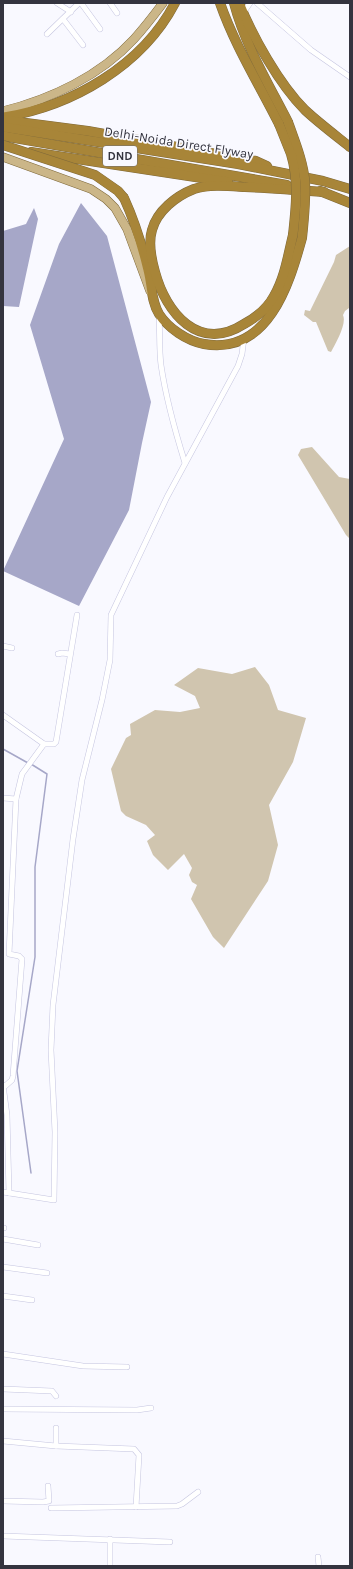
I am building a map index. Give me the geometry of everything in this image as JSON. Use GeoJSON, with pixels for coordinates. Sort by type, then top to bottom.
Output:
{"type":"FeatureCollection","features":[{"type":"Feature","properties":{"kind":"highway"},"geometry":{"type":"LineString","coordinates":[[3,119],[43,109],[69,99],[110,74],[134,55],[150,38],[175,3]]}},
{"type":"Feature","properties":{"kind":"highway"},"geometry":{"type":"LineString","coordinates":[[220,3],[227,24],[241,54],[284,123]]}},
{"type":"Feature","properties":{"kind":"highway"},"geometry":{"type":"LineString","coordinates":[[3,147],[95,174],[118,191],[124,198],[141,241],[150,280],[152,298],[159,314],[167,324],[176,331],[200,343],[221,345],[235,342],[244,338],[260,328],[276,308],[289,280],[298,236],[295,182],[284,123],[251,51],[239,22],[234,3]]}},
{"type":"Feature","properties":{"kind":"highway"},"geometry":{"type":"LineString","coordinates":[[239,3],[259,45],[284,84],[304,109],[350,147]]}},
{"type":"Feature","properties":{"kind":"highway"},"geometry":{"type":"LineString","coordinates":[[3,119],[88,131],[256,161],[284,173]]}},
{"type":"Feature","properties":{"kind":"highway","name":"Delhi-Noida Direct Flyway"},"geometry":{"type":"LineString","coordinates":[[3,127],[238,164],[324,180],[350,189]]}},
{"type":"Feature","properties":{"kind":"highway","name":"Delhi-Noida Direct Flyway"},"geometry":{"type":"LineString","coordinates":[[3,136],[324,192]]}},
{"type":"Feature","properties":{"kind":"highway"},"geometry":{"type":"LineString","coordinates":[[3,147],[269,188]]}},
{"type":"Feature","properties":{"kind":"highway"},"geometry":{"type":"LineString","coordinates":[[298,236],[274,295],[259,315],[239,328],[220,334],[203,332],[195,329],[180,319],[166,302],[158,284],[151,258],[150,238],[152,229],[160,212],[176,199],[194,189],[210,186],[324,192],[350,203]]}},
{"type":"Feature","properties":{"kind":"main road"},"geometry":{"type":"LineString","coordinates":[[3,111],[50,96],[84,79],[111,60],[134,40],[163,3]]}},
{"type":"Feature","properties":{"kind":"main road"},"geometry":{"type":"LineString","coordinates":[[3,157],[91,189],[106,199],[115,208],[127,229],[152,298]]}},
{"type":"Feature","properties":{"kind":"street"},"geometry":{"type":"LineString","coordinates":[[57,3],[71,12]]}},
{"type":"Feature","properties":{"kind":"street"},"geometry":{"type":"LineString","coordinates":[[47,34],[80,3],[100,29]]}},
{"type":"Feature","properties":{"kind":"street"},"geometry":{"type":"LineString","coordinates":[[110,3],[117,12]]}},
{"type":"Feature","properties":{"kind":"street"},"geometry":{"type":"LineString","coordinates":[[243,13],[250,3]]}},
{"type":"Feature","properties":{"kind":"street"},"geometry":{"type":"LineString","coordinates":[[257,3],[311,50],[350,77]]}},
{"type":"Feature","properties":{"kind":"street"},"geometry":{"type":"LineString","coordinates":[[63,19],[83,45]]}},
{"type":"Feature","properties":{"kind":"street"},"geometry":{"type":"LineString","coordinates":[[159,314],[161,363],[164,382],[173,424],[185,464]]}},
{"type":"Feature","properties":{"kind":"street"},"geometry":{"type":"LineString","coordinates":[[44,744],[27,765],[20,777],[16,799],[9,954],[19,956],[22,959],[13,1076],[12,1080],[3,1086],[7,1115],[6,1192],[54,1200],[55,1132],[51,1050],[53,1005],[73,839],[82,780],[102,700],[110,660],[111,615],[167,497],[238,366],[242,354],[244,338]]}},
{"type":"Feature","properties":{"kind":"street"},"geometry":{"type":"LineString","coordinates":[[3,715],[44,744],[54,744],[56,742],[70,654],[78,616]]}},
{"type":"Feature","properties":{"kind":"street"},"geometry":{"type":"LineString","coordinates":[[3,646],[12,648]]}},
{"type":"Feature","properties":{"kind":"street"},"geometry":{"type":"LineString","coordinates":[[58,654],[70,654]]}},
{"type":"Feature","properties":{"kind":"street"},"geometry":{"type":"LineString","coordinates":[[3,798],[16,799]]}},
{"type":"Feature","properties":{"kind":"street"},"geometry":{"type":"LineString","coordinates":[[3,1239],[38,1245]]}},
{"type":"Feature","properties":{"kind":"street"},"geometry":{"type":"LineString","coordinates":[[3,1267],[47,1273]]}},
{"type":"Feature","properties":{"kind":"street"},"geometry":{"type":"LineString","coordinates":[[3,1296],[32,1300]]}},
{"type":"Feature","properties":{"kind":"street"},"geometry":{"type":"LineString","coordinates":[[3,1354],[83,1366],[127,1367]]}},
{"type":"Feature","properties":{"kind":"street"},"geometry":{"type":"LineString","coordinates":[[3,1389],[52,1391],[56,1396]]}},
{"type":"Feature","properties":{"kind":"street"},"geometry":{"type":"LineString","coordinates":[[3,1409],[137,1410],[151,1408]]}},
{"type":"Feature","properties":{"kind":"street"},"geometry":{"type":"LineString","coordinates":[[56,1428],[56,1446]]}},
{"type":"Feature","properties":{"kind":"street"},"geometry":{"type":"LineString","coordinates":[[3,1441],[56,1446],[131,1448],[137,1450],[139,1455],[136,1507]]}},
{"type":"Feature","properties":{"kind":"street"},"geometry":{"type":"LineString","coordinates":[[3,1501],[49,1501],[48,1486]]}},
{"type":"Feature","properties":{"kind":"street"},"geometry":{"type":"LineString","coordinates":[[51,1508],[177,1506],[198,1492]]}},
{"type":"Feature","properties":{"kind":"street"},"geometry":{"type":"LineString","coordinates":[[3,1536],[170,1542]]}},
{"type":"Feature","properties":{"kind":"street"},"geometry":{"type":"LineString","coordinates":[[110,1539],[110,1566]]}},
{"type":"Feature","properties":{"kind":"street"},"geometry":{"type":"LineString","coordinates":[[318,1557],[319,1566]]}},
{"type":"Feature","properties":{"kind":"shaded area"},"geometry":{"type":"Polygon","coordinates":[[[350,246],[350,314],[349,308],[343,315],[344,323],[331,352],[328,351],[316,322],[313,322],[304,315],[305,310],[310,311],[336,255],[350,246]]]}},
{"type":"Feature","properties":{"kind":"shaded area"},"geometry":{"type":"Polygon","coordinates":[[[312,447],[339,477],[350,479],[350,539],[346,535],[298,455],[301,449],[312,447]]]}},
{"type":"Feature","properties":{"kind":"shaded area"},"geometry":{"type":"Polygon","coordinates":[[[255,667],[269,685],[278,710],[306,718],[293,762],[269,805],[278,845],[268,881],[224,948],[213,937],[191,899],[197,885],[192,882],[189,875],[192,868],[184,854],[168,870],[153,855],[147,841],[155,835],[146,825],[126,816],[121,811],[111,769],[126,738],[131,735],[130,724],[155,710],[180,712],[200,708],[195,696],[174,685],[198,668],[232,674],[255,667]]]}},
{"type":"Feature","properties":{"kind":"water"},"geometry":{"type":"Polygon","coordinates":[[[81,203],[107,236],[151,402],[129,510],[79,606],[3,571],[64,439],[30,325],[59,244],[81,203]]]}},
{"type":"Feature","properties":{"kind":"water"},"geometry":{"type":"Polygon","coordinates":[[[34,208],[38,219],[19,307],[3,306],[3,231],[26,224],[34,208]]]}},
{"type":"Feature","properties":{"kind":"waterway"},"geometry":{"type":"LineString","coordinates":[[3,749],[28,763]]}},
{"type":"Feature","properties":{"kind":"waterway"},"geometry":{"type":"LineString","coordinates":[[31,764],[47,774],[35,867],[35,957],[17,1071],[31,1173]]}}]}
